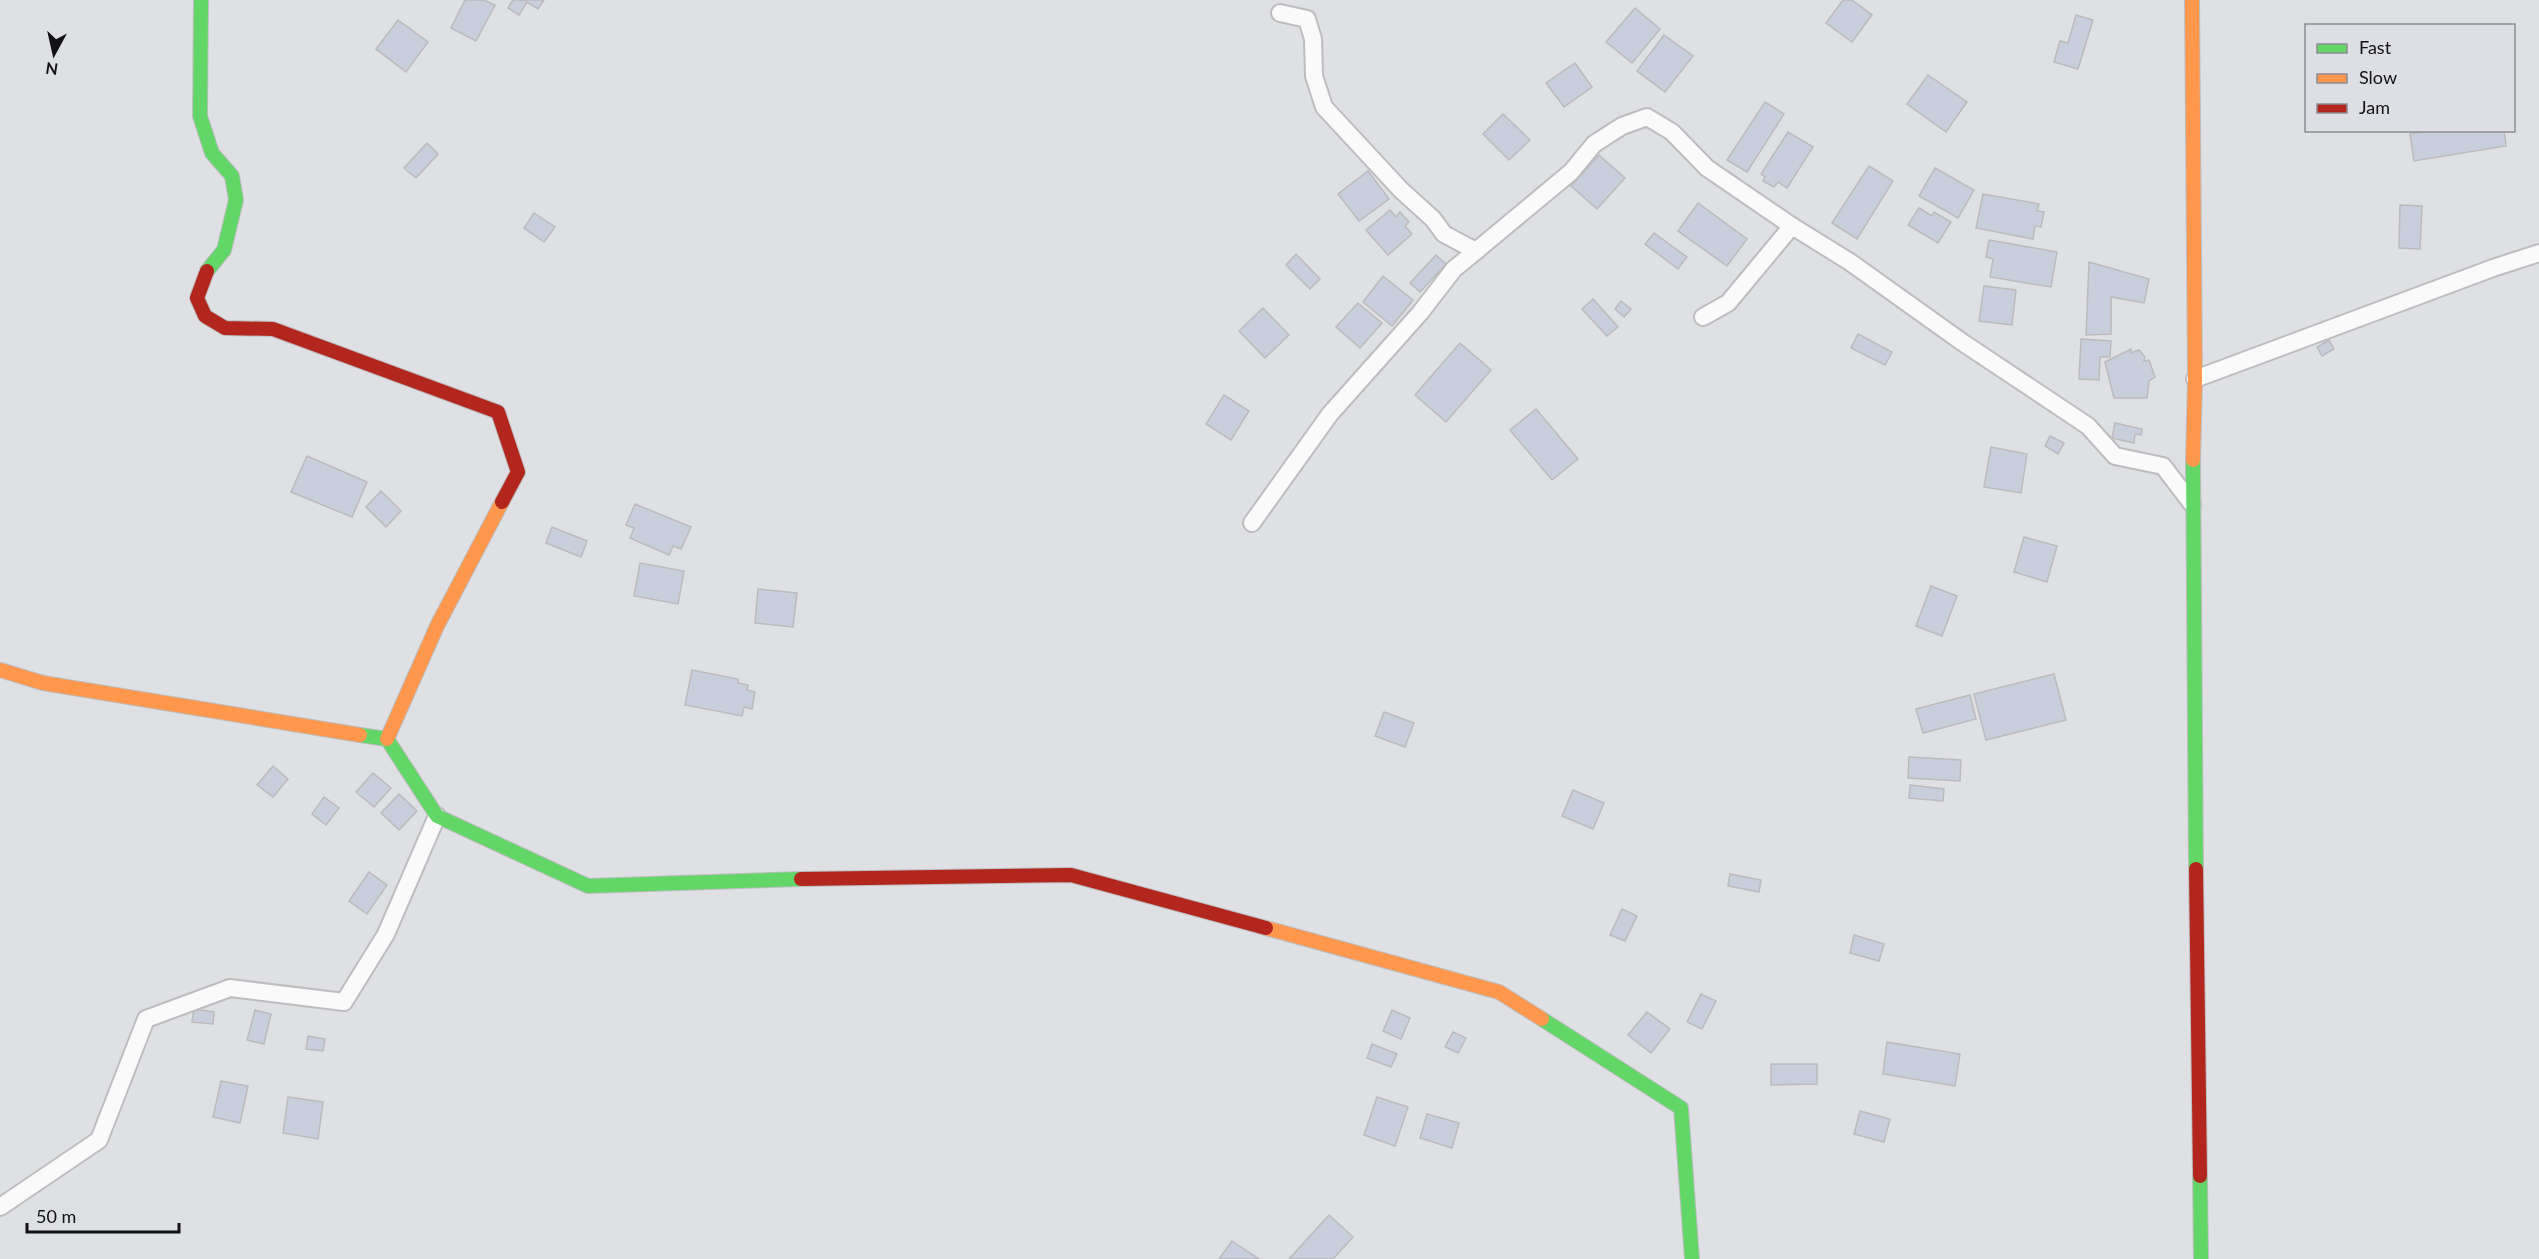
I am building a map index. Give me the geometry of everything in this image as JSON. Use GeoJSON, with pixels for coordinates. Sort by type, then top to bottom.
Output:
{"type":"FeatureCollection","features":[{"type":"Feature","properties":{"kind":"street"},"geometry":{"type":"LineString","coordinates":[[201,0],[200,117],[212,153],[232,176],[236,200],[224,250],[207,270],[197,298],[205,316],[225,328],[273,329],[498,412],[518,472],[437,626],[387,739]]}},
{"type":"Feature","properties":{"kind":"street"},"geometry":{"type":"LineString","coordinates":[[2191,3],[2195,379],[2192,504],[2201,1259]]}},
{"type":"Feature","properties":{"kind":"street"},"geometry":{"type":"LineString","coordinates":[[1280,13],[1307,19],[1313,39],[1314,76],[1324,107],[1401,190],[1434,219],[1444,234],[1476,251]]}},
{"type":"Feature","properties":{"kind":"street"},"geometry":{"type":"LineString","coordinates":[[1252,523],[1330,414],[1420,313],[1454,269],[1571,172],[1594,144],[1622,126],[1647,117],[1672,132],[1707,168],[1850,262],[1962,342],[2088,426],[2115,456],[2163,466],[2192,504]]}},
{"type":"Feature","properties":{"kind":"street"},"geometry":{"type":"LineString","coordinates":[[1703,317],[1728,303],[1792,226]]}},
{"type":"Feature","properties":{"kind":"street"},"geometry":{"type":"LineString","coordinates":[[2195,379],[2539,253]]}},
{"type":"Feature","properties":{"kind":"street"},"geometry":{"type":"LineString","coordinates":[[0,670],[43,683],[387,739],[437,816],[588,886],[724,880],[1071,875],[1499,992],[1681,1108],[1692,1259]]}},
{"type":"Feature","properties":{"kind":"street"},"geometry":{"type":"LineString","coordinates":[[0,1208],[99,1140],[146,1019],[230,988],[344,1002],[387,934],[437,816]]}},
{"type":"Feature","properties":{"kind":"building"},"geometry":{"type":"Polygon","coordinates":[[[465,0],[484,0],[495,5],[476,41],[451,28],[465,0]]]}},
{"type":"Feature","properties":{"kind":"building"},"geometry":{"type":"Polygon","coordinates":[[[513,0],[544,0],[538,9],[527,2],[519,15],[508,8],[513,0]]]}},
{"type":"Feature","properties":{"kind":"building"},"geometry":{"type":"Polygon","coordinates":[[[1843,0],[1852,0],[1872,15],[1852,42],[1826,23],[1843,0]]]}},
{"type":"Feature","properties":{"kind":"building"},"geometry":{"type":"Polygon","coordinates":[[[1635,8],[1660,29],[1632,63],[1606,42],[1635,8]]]}},
{"type":"Feature","properties":{"kind":"building"},"geometry":{"type":"Polygon","coordinates":[[[2076,15],[2093,20],[2078,69],[2054,62],[2060,41],[2068,43],[2076,15]]]}},
{"type":"Feature","properties":{"kind":"building"},"geometry":{"type":"Polygon","coordinates":[[[398,20],[428,42],[406,72],[376,49],[398,20]]]}},
{"type":"Feature","properties":{"kind":"building"},"geometry":{"type":"Polygon","coordinates":[[[1664,35],[1693,56],[1665,92],[1637,71],[1664,35]]]}},
{"type":"Feature","properties":{"kind":"building"},"geometry":{"type":"Polygon","coordinates":[[[1575,63],[1592,87],[1564,107],[1546,83],[1575,63]]]}},
{"type":"Feature","properties":{"kind":"building"},"geometry":{"type":"Polygon","coordinates":[[[1928,75],[1967,102],[1946,132],[1907,104],[1928,75]]]}},
{"type":"Feature","properties":{"kind":"building"},"geometry":{"type":"Polygon","coordinates":[[[1765,102],[1784,114],[1747,172],[1727,160],[1765,102]]]}},
{"type":"Feature","properties":{"kind":"building"},"geometry":{"type":"Polygon","coordinates":[[[1503,114],[1530,140],[1509,160],[1483,134],[1503,114]]]}},
{"type":"Feature","properties":{"kind":"building"},"geometry":{"type":"Polygon","coordinates":[[[1788,132],[1813,147],[1787,188],[1778,182],[1774,187],[1763,181],[1765,177],[1761,174],[1788,132]]]}},
{"type":"Feature","properties":{"kind":"building"},"geometry":{"type":"Polygon","coordinates":[[[2504,132],[2506,146],[2414,161],[2410,134],[2504,132]]]}},
{"type":"Feature","properties":{"kind":"building"},"geometry":{"type":"Polygon","coordinates":[[[427,143],[438,154],[416,178],[404,168],[427,143]]]}},
{"type":"Feature","properties":{"kind":"building"},"geometry":{"type":"Polygon","coordinates":[[[1599,155],[1625,178],[1597,209],[1571,186],[1599,155]]]}},
{"type":"Feature","properties":{"kind":"building"},"geometry":{"type":"Polygon","coordinates":[[[1869,166],[1893,181],[1857,239],[1832,223],[1869,166]]]}},
{"type":"Feature","properties":{"kind":"building"},"geometry":{"type":"Polygon","coordinates":[[[1935,168],[1974,190],[1958,218],[1919,196],[1935,168]]]}},
{"type":"Feature","properties":{"kind":"building"},"geometry":{"type":"Polygon","coordinates":[[[1368,171],[1389,199],[1359,221],[1338,194],[1368,171]]]}},
{"type":"Feature","properties":{"kind":"building"},"geometry":{"type":"Polygon","coordinates":[[[1983,194],[2039,204],[2037,211],[2044,212],[2041,227],[2035,226],[2033,239],[1976,228],[1983,194]]]}},
{"type":"Feature","properties":{"kind":"building"},"geometry":{"type":"Polygon","coordinates":[[[1698,203],[1747,239],[1727,266],[1678,231],[1698,203]]]}},
{"type":"Feature","properties":{"kind":"building"},"geometry":{"type":"Polygon","coordinates":[[[2400,205],[2422,206],[2420,249],[2399,248],[2400,205]]]}},
{"type":"Feature","properties":{"kind":"building"},"geometry":{"type":"Polygon","coordinates":[[[1919,208],[1932,216],[1934,212],[1951,222],[1938,243],[1908,225],[1919,208]]]}},
{"type":"Feature","properties":{"kind":"building"},"geometry":{"type":"Polygon","coordinates":[[[1390,210],[1396,217],[1400,212],[1409,222],[1405,226],[1412,234],[1388,255],[1366,230],[1390,210]]]}},
{"type":"Feature","properties":{"kind":"building"},"geometry":{"type":"Polygon","coordinates":[[[534,213],[555,227],[544,242],[524,228],[534,213]]]}},
{"type":"Feature","properties":{"kind":"building"},"geometry":{"type":"Polygon","coordinates":[[[1654,233],[1687,257],[1678,269],[1645,244],[1654,233]]]}},
{"type":"Feature","properties":{"kind":"building"},"geometry":{"type":"Polygon","coordinates":[[[1989,240],[2057,252],[2051,287],[1990,277],[1993,259],[1986,257],[1989,240]]]}},
{"type":"Feature","properties":{"kind":"building"},"geometry":{"type":"Polygon","coordinates":[[[1296,254],[1320,279],[1310,289],[1286,265],[1296,254]]]}},
{"type":"Feature","properties":{"kind":"building"},"geometry":{"type":"Polygon","coordinates":[[[1436,255],[1446,264],[1420,292],[1410,283],[1436,255]]]}},
{"type":"Feature","properties":{"kind":"building"},"geometry":{"type":"Polygon","coordinates":[[[2089,262],[2149,279],[2144,303],[2111,297],[2111,334],[2086,335],[2089,262]]]}},
{"type":"Feature","properties":{"kind":"building"},"geometry":{"type":"Polygon","coordinates":[[[1383,276],[1413,300],[1392,326],[1363,302],[1383,276]]]}},
{"type":"Feature","properties":{"kind":"building"},"geometry":{"type":"Polygon","coordinates":[[[1984,286],[2016,290],[2012,325],[1979,321],[1984,286]]]}},
{"type":"Feature","properties":{"kind":"building"},"geometry":{"type":"Polygon","coordinates":[[[1593,299],[1618,327],[1607,336],[1582,309],[1593,299]]]}},
{"type":"Feature","properties":{"kind":"building"},"geometry":{"type":"Polygon","coordinates":[[[1621,301],[1631,309],[1624,317],[1615,309],[1621,301]]]}},
{"type":"Feature","properties":{"kind":"building"},"geometry":{"type":"Polygon","coordinates":[[[1358,303],[1382,323],[1360,348],[1336,327],[1358,303]]]}},
{"type":"Feature","properties":{"kind":"building"},"geometry":{"type":"Polygon","coordinates":[[[1263,308],[1289,335],[1265,358],[1239,331],[1263,308]]]}},
{"type":"Feature","properties":{"kind":"building"},"geometry":{"type":"Polygon","coordinates":[[[1858,334],[1892,352],[1885,365],[1851,348],[1858,334]]]}},
{"type":"Feature","properties":{"kind":"building"},"geometry":{"type":"Polygon","coordinates":[[[2081,339],[2111,341],[2110,357],[2100,357],[2099,380],[2079,379],[2081,339]]]}},
{"type":"Feature","properties":{"kind":"building"},"geometry":{"type":"Polygon","coordinates":[[[2329,340],[2334,349],[2322,356],[2317,347],[2329,340]]]}},
{"type":"Feature","properties":{"kind":"building"},"geometry":{"type":"Polygon","coordinates":[[[1460,343],[1491,370],[1446,422],[1415,395],[1460,343]]]}},
{"type":"Feature","properties":{"kind":"building"},"geometry":{"type":"Polygon","coordinates":[[[2131,349],[2131,353],[2139,350],[2145,357],[2144,361],[2149,360],[2155,377],[2149,381],[2147,398],[2114,398],[2105,362],[2131,349]]]}},
{"type":"Feature","properties":{"kind":"building"},"geometry":{"type":"Polygon","coordinates":[[[1224,395],[1249,411],[1231,440],[1206,424],[1224,395]]]}},
{"type":"Feature","properties":{"kind":"building"},"geometry":{"type":"Polygon","coordinates":[[[1536,409],[1578,459],[1552,480],[1510,430],[1536,409]]]}},
{"type":"Feature","properties":{"kind":"building"},"geometry":{"type":"Polygon","coordinates":[[[2115,423],[2142,429],[2141,435],[2135,434],[2134,443],[2112,438],[2115,423]]]}},
{"type":"Feature","properties":{"kind":"building"},"geometry":{"type":"Polygon","coordinates":[[[2050,436],[2064,443],[2058,454],[2045,446],[2050,436]]]}},
{"type":"Feature","properties":{"kind":"building"},"geometry":{"type":"Polygon","coordinates":[[[1991,447],[2027,454],[2021,493],[1984,487],[1991,447]]]}},
{"type":"Feature","properties":{"kind":"building"},"geometry":{"type":"Polygon","coordinates":[[[307,456],[367,482],[352,517],[291,492],[307,456]]]}},
{"type":"Feature","properties":{"kind":"building"},"geometry":{"type":"Polygon","coordinates":[[[381,491],[401,511],[386,527],[366,507],[381,491]]]}},
{"type":"Feature","properties":{"kind":"building"},"geometry":{"type":"Polygon","coordinates":[[[635,504],[691,527],[681,549],[673,546],[669,555],[630,538],[634,528],[626,525],[635,504]]]}},
{"type":"Feature","properties":{"kind":"building"},"geometry":{"type":"Polygon","coordinates":[[[552,527],[587,541],[581,557],[546,543],[552,527]]]}},
{"type":"Feature","properties":{"kind":"building"},"geometry":{"type":"Polygon","coordinates":[[[2024,537],[2057,546],[2047,582],[2014,572],[2024,537]]]}},
{"type":"Feature","properties":{"kind":"building"},"geometry":{"type":"Polygon","coordinates":[[[640,563],[684,571],[678,604],[634,596],[640,563]]]}},
{"type":"Feature","properties":{"kind":"building"},"geometry":{"type":"Polygon","coordinates":[[[1931,586],[1957,596],[1942,636],[1916,626],[1931,586]]]}},
{"type":"Feature","properties":{"kind":"building"},"geometry":{"type":"Polygon","coordinates":[[[758,589],[797,593],[793,627],[755,623],[758,589]]]}},
{"type":"Feature","properties":{"kind":"building"},"geometry":{"type":"Polygon","coordinates":[[[692,670],[738,679],[738,683],[748,685],[747,690],[755,692],[752,709],[744,707],[742,716],[685,705],[692,670]]]}},
{"type":"Feature","properties":{"kind":"building"},"geometry":{"type":"Polygon","coordinates":[[[2054,674],[2066,720],[1986,740],[1974,694],[2054,674]]]}},
{"type":"Feature","properties":{"kind":"building"},"geometry":{"type":"Polygon","coordinates":[[[1970,695],[1976,719],[1923,733],[1916,709],[1970,695]]]}},
{"type":"Feature","properties":{"kind":"building"},"geometry":{"type":"Polygon","coordinates":[[[1384,712],[1414,723],[1405,747],[1375,736],[1384,712]]]}},
{"type":"Feature","properties":{"kind":"building"},"geometry":{"type":"Polygon","coordinates":[[[1909,757],[1961,760],[1960,781],[1908,778],[1909,757]]]}},
{"type":"Feature","properties":{"kind":"building"},"geometry":{"type":"Polygon","coordinates":[[[273,766],[288,779],[273,797],[257,785],[273,766]]]}},
{"type":"Feature","properties":{"kind":"building"},"geometry":{"type":"Polygon","coordinates":[[[373,773],[391,788],[374,807],[356,792],[373,773]]]}},
{"type":"Feature","properties":{"kind":"building"},"geometry":{"type":"Polygon","coordinates":[[[1910,785],[1944,789],[1943,801],[1909,798],[1910,785]]]}},
{"type":"Feature","properties":{"kind":"building"},"geometry":{"type":"Polygon","coordinates":[[[1573,790],[1604,803],[1593,829],[1562,816],[1573,790]]]}},
{"type":"Feature","properties":{"kind":"building"},"geometry":{"type":"Polygon","coordinates":[[[399,794],[417,811],[399,830],[381,813],[399,794]]]}},
{"type":"Feature","properties":{"kind":"building"},"geometry":{"type":"Polygon","coordinates":[[[324,797],[339,808],[326,825],[312,814],[324,797]]]}},
{"type":"Feature","properties":{"kind":"building"},"geometry":{"type":"Polygon","coordinates":[[[369,872],[387,885],[367,914],[349,901],[369,872]]]}},
{"type":"Feature","properties":{"kind":"building"},"geometry":{"type":"Polygon","coordinates":[[[1730,874],[1761,880],[1759,892],[1728,886],[1730,874]]]}},
{"type":"Feature","properties":{"kind":"building"},"geometry":{"type":"Polygon","coordinates":[[[1622,909],[1637,916],[1625,941],[1610,935],[1622,909]]]}},
{"type":"Feature","properties":{"kind":"building"},"geometry":{"type":"Polygon","coordinates":[[[1854,935],[1884,944],[1879,961],[1850,953],[1854,935]]]}},
{"type":"Feature","properties":{"kind":"building"},"geometry":{"type":"Polygon","coordinates":[[[1701,994],[1716,1001],[1702,1029],[1687,1022],[1701,994]]]}},
{"type":"Feature","properties":{"kind":"building"},"geometry":{"type":"Polygon","coordinates":[[[194,1009],[214,1012],[213,1024],[192,1022],[194,1009]]]}},
{"type":"Feature","properties":{"kind":"building"},"geometry":{"type":"Polygon","coordinates":[[[255,1010],[271,1014],[264,1044],[247,1040],[255,1010]]]}},
{"type":"Feature","properties":{"kind":"building"},"geometry":{"type":"Polygon","coordinates":[[[1392,1010],[1410,1018],[1401,1039],[1383,1031],[1392,1010]]]}},
{"type":"Feature","properties":{"kind":"building"},"geometry":{"type":"Polygon","coordinates":[[[1647,1012],[1670,1029],[1651,1053],[1628,1035],[1647,1012]]]}},
{"type":"Feature","properties":{"kind":"building"},"geometry":{"type":"Polygon","coordinates":[[[1453,1032],[1466,1038],[1458,1053],[1445,1047],[1453,1032]]]}},
{"type":"Feature","properties":{"kind":"building"},"geometry":{"type":"Polygon","coordinates":[[[308,1036],[325,1039],[323,1051],[306,1049],[308,1036]]]}},
{"type":"Feature","properties":{"kind":"building"},"geometry":{"type":"Polygon","coordinates":[[[1887,1042],[1960,1054],[1955,1086],[1883,1074],[1887,1042]]]}},
{"type":"Feature","properties":{"kind":"building"},"geometry":{"type":"Polygon","coordinates":[[[1372,1044],[1397,1054],[1391,1067],[1367,1058],[1372,1044]]]}},
{"type":"Feature","properties":{"kind":"building"},"geometry":{"type":"Polygon","coordinates":[[[1771,1064],[1817,1064],[1817,1084],[1771,1085],[1771,1064]]]}},
{"type":"Feature","properties":{"kind":"building"},"geometry":{"type":"Polygon","coordinates":[[[221,1081],[248,1086],[240,1123],[213,1117],[221,1081]]]}},
{"type":"Feature","properties":{"kind":"building"},"geometry":{"type":"Polygon","coordinates":[[[288,1097],[323,1102],[318,1139],[283,1133],[288,1097]]]}},
{"type":"Feature","properties":{"kind":"building"},"geometry":{"type":"Polygon","coordinates":[[[1377,1097],[1408,1107],[1395,1146],[1364,1135],[1377,1097]]]}},
{"type":"Feature","properties":{"kind":"building"},"geometry":{"type":"Polygon","coordinates":[[[1860,1111],[1890,1119],[1884,1142],[1854,1134],[1860,1111]]]}},
{"type":"Feature","properties":{"kind":"building"},"geometry":{"type":"Polygon","coordinates":[[[1427,1114],[1459,1123],[1452,1148],[1420,1138],[1427,1114]]]}},
{"type":"Feature","properties":{"kind":"building"},"geometry":{"type":"Polygon","coordinates":[[[1329,1215],[1353,1237],[1333,1259],[1289,1259],[1329,1215]]]}},
{"type":"Feature","properties":{"kind":"building"},"geometry":{"type":"Polygon","coordinates":[[[1232,1241],[1259,1259],[1219,1259],[1232,1241]]]}},
{"type":"Feature","properties":{"kind":"traffic: fast"},"geometry":{"type":"LineString","coordinates":[[201,0],[200,116],[212,153],[232,176],[236,200],[224,250],[207,271]]}},
{"type":"Feature","properties":{"kind":"traffic: fast"},"geometry":{"type":"LineString","coordinates":[[2193,460],[2196,869]]}},
{"type":"Feature","properties":{"kind":"traffic: fast"},"geometry":{"type":"LineString","coordinates":[[360,735],[387,739],[437,816],[588,886],[801,879]]}},
{"type":"Feature","properties":{"kind":"traffic: fast"},"geometry":{"type":"LineString","coordinates":[[1542,1019],[1681,1108],[1692,1259]]}},
{"type":"Feature","properties":{"kind":"traffic: fast"},"geometry":{"type":"LineString","coordinates":[[2200,1176],[2201,1259]]}},
{"type":"Feature","properties":{"kind":"traffic: slow"},"geometry":{"type":"LineString","coordinates":[[2192,0],[2195,379],[2193,460]]}},
{"type":"Feature","properties":{"kind":"traffic: slow"},"geometry":{"type":"LineString","coordinates":[[387,739],[437,626],[502,502]]}},
{"type":"Feature","properties":{"kind":"traffic: slow"},"geometry":{"type":"LineString","coordinates":[[0,670],[43,683],[360,735]]}},
{"type":"Feature","properties":{"kind":"traffic: slow"},"geometry":{"type":"LineString","coordinates":[[1266,928],[1499,992],[1542,1019]]}},
{"type":"Feature","properties":{"kind":"traffic: jam"},"geometry":{"type":"LineString","coordinates":[[207,271],[197,298],[205,316],[225,328],[273,329],[498,412],[518,472],[502,502]]}},
{"type":"Feature","properties":{"kind":"traffic: jam"},"geometry":{"type":"LineString","coordinates":[[2196,869],[2200,1176]]}},
{"type":"Feature","properties":{"kind":"traffic: jam"},"geometry":{"type":"LineString","coordinates":[[801,879],[1071,875],[1266,928]]}}]}
